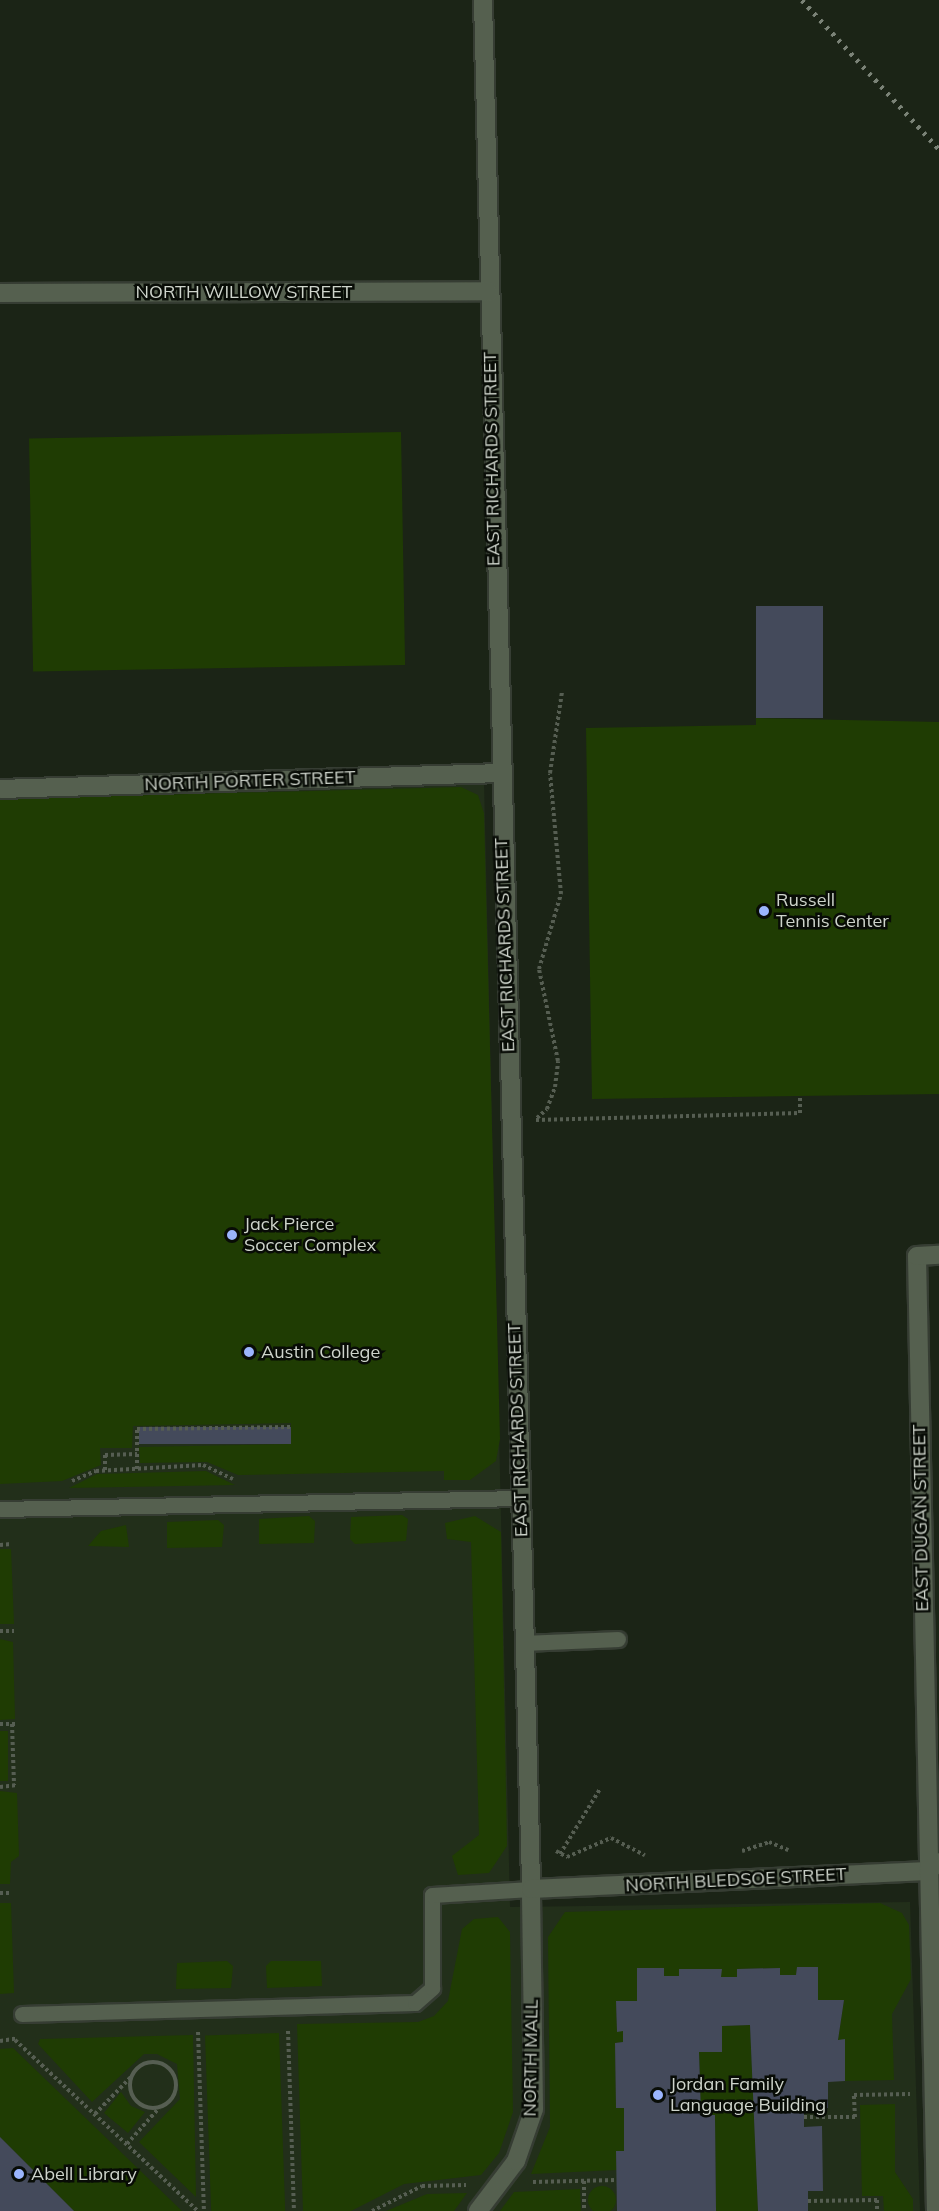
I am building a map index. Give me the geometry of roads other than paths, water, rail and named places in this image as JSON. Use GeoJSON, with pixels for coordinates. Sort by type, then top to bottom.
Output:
{"type":"FeatureCollection","features":[{"type":"Feature","properties":{"kind":"street","name":"EAST RICHARDS STREET"},"geometry":{"type":"LineString","coordinates":[[483,0],[500,773],[531,1889]]}},
{"type":"Feature","properties":{"kind":"street","name":"NORTH WILLOW STREET"},"geometry":{"type":"LineString","coordinates":[[0,293],[488,291]]}},
{"type":"Feature","properties":{"kind":"street","name":"NORTH PORTER STREET"},"geometry":{"type":"LineString","coordinates":[[0,789],[500,773]]}},
{"type":"Feature","properties":{"kind":"street","name":"EAST DUGAN STREET"},"geometry":{"type":"LineString","coordinates":[[936,2211],[933,2093],[933,1867],[917,1256],[939,1255]]}},
{"type":"Feature","properties":{"kind":"street","name":"NORTH BLEDSOE STREET"},"geometry":{"type":"LineString","coordinates":[[531,1889],[933,1867]]}},
{"type":"Feature","properties":{"kind":"street","name":"NORTH MALL"},"geometry":{"type":"LineString","coordinates":[[478,2211],[516,2161],[534,2109],[531,1889]]}},
{"type":"Feature","properties":{"kind":"lane"},"geometry":{"type":"LineString","coordinates":[[0,1509],[520,1498]]}},
{"type":"Feature","properties":{"kind":"lane"},"geometry":{"type":"LineString","coordinates":[[524,1643],[618,1639]]}},
{"type":"Feature","properties":{"kind":"lane"},"geometry":{"type":"LineString","coordinates":[[22,2014],[416,2003],[432,1988],[432,1895],[531,1889]]}},
{"type":"Feature","properties":{"kind":"railway"},"geometry":{"type":"LineString","coordinates":[[802,0],[939,149]]}},
{"type":"Feature","properties":{"kind":"place","name":"Russell Tennis Center"},"geometry":{"type":"Point","coordinates":[764,911]}},
{"type":"Feature","properties":{"kind":"place","name":"Jack Pierce Soccer Complex"},"geometry":{"type":"Point","coordinates":[232,1235]}},
{"type":"Feature","properties":{"kind":"place","name":"Austin College"},"geometry":{"type":"Point","coordinates":[249,1352]}},
{"type":"Feature","properties":{"kind":"place","name":"Jordan Family Language Building"},"geometry":{"type":"Point","coordinates":[658,2095]}},
{"type":"Feature","properties":{"kind":"place","name":"Abell Library"},"geometry":{"type":"Point","coordinates":[19,2174]}}]}
